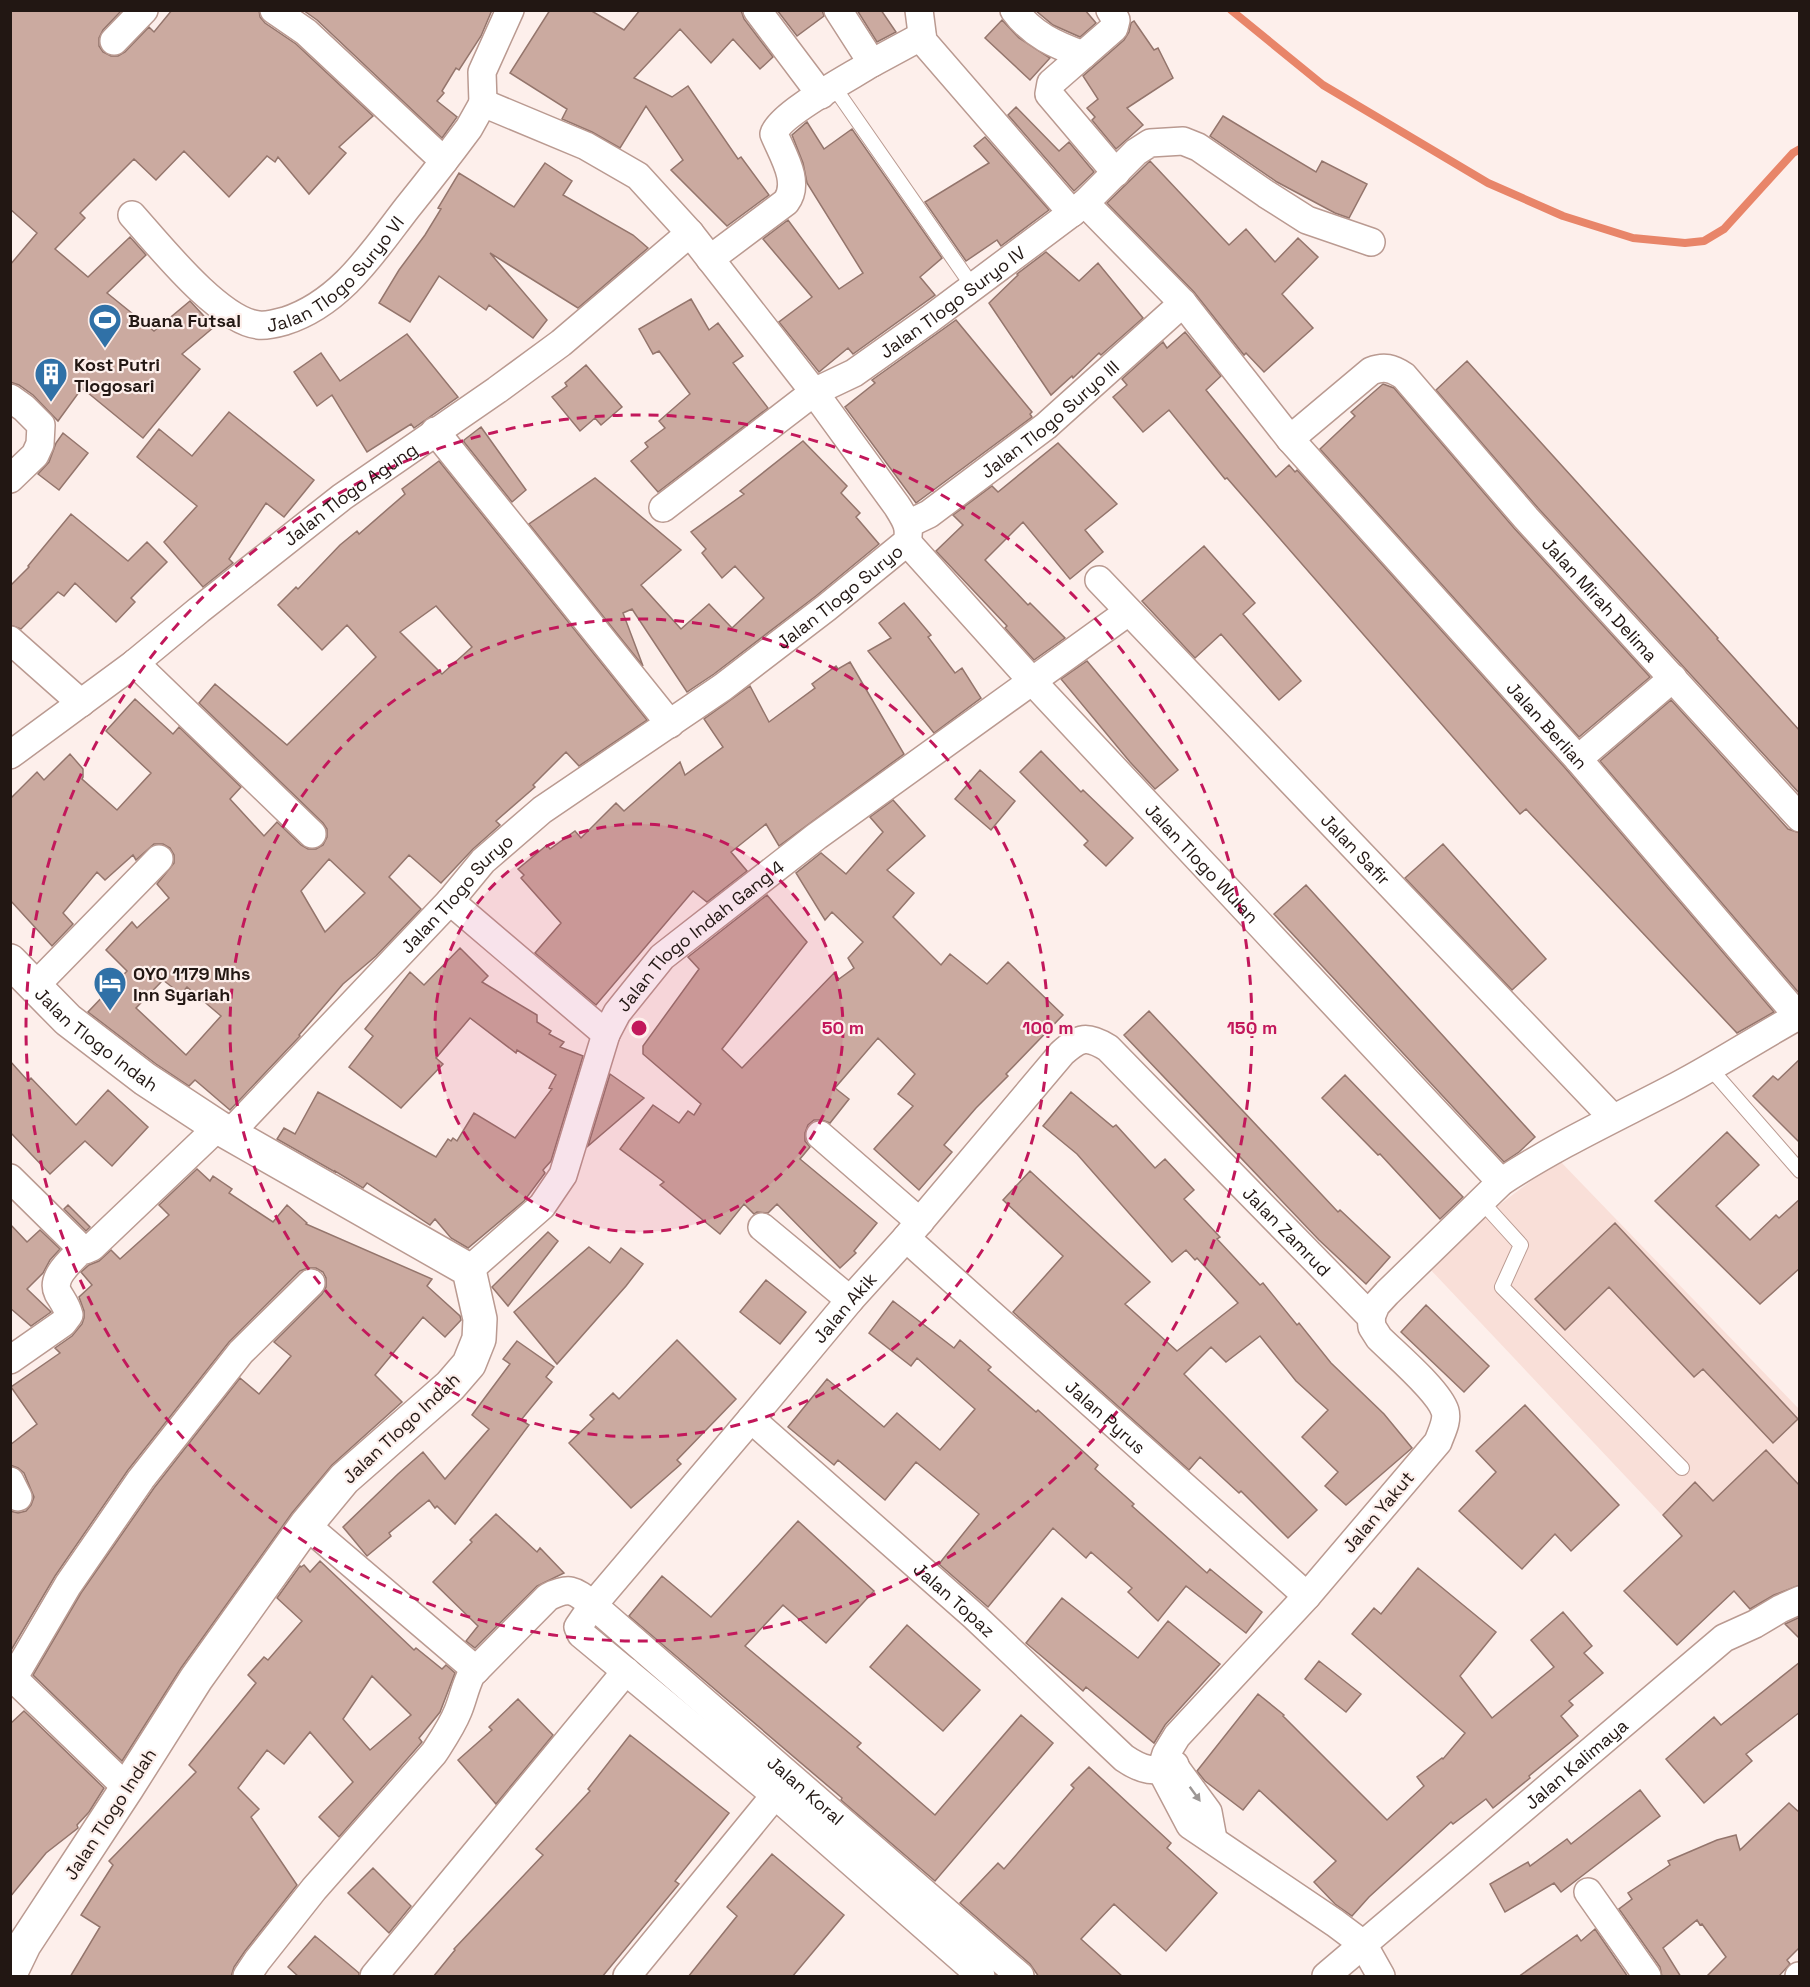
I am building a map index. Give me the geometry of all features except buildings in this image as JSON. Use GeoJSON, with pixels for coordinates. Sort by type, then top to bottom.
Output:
{"type":"FeatureCollection","features":[{"type":"Feature","properties":{"kind":"street"},"geometry":{"type":"LineString","coordinates":[[114,41],[144,10]]}},
{"type":"Feature","properties":{"kind":"street"},"geometry":{"type":"LineString","coordinates":[[274,10],[306,32],[444,161]]}},
{"type":"Feature","properties":{"kind":"street"},"geometry":{"type":"LineString","coordinates":[[483,103],[482,72],[510,10]]}},
{"type":"Feature","properties":{"kind":"street"},"geometry":{"type":"LineString","coordinates":[[757,10],[827,91]]}},
{"type":"Feature","properties":{"kind":"street"},"geometry":{"type":"LineString","coordinates":[[838,10],[872,63]]}},
{"type":"Feature","properties":{"kind":"street"},"geometry":{"type":"LineString","coordinates":[[1014,10],[1028,26],[1047,40],[1083,55]]}},
{"type":"Feature","properties":{"kind":"street"},"geometry":{"type":"LineString","coordinates":[[1110,10],[1116,20],[1114,28],[1048,88],[1049,94],[1116,172]]}},
{"type":"Feature","properties":{"kind":"street"},"geometry":{"type":"LineString","coordinates":[[710,259],[786,202],[790,196],[791,179],[774,134],[775,129],[789,116],[872,63],[921,23]]}},
{"type":"Feature","properties":{"kind":"street","name":"Jalan Berlian"},"geometry":{"type":"LineString","coordinates":[[921,23],[923,41],[1078,208],[1183,303],[1290,439],[1578,759],[1799,1015]]}},
{"type":"Feature","properties":{"kind":"street","name":"Jalan Tlogo Suryo VI"},"geometry":{"type":"LineString","coordinates":[[132,215],[198,288],[234,316],[258,325],[304,315],[329,299],[360,270],[469,128],[483,103]]}},
{"type":"Feature","properties":{"kind":"street","name":"Jalan Tlogo Suryo"},"geometry":{"type":"LineString","coordinates":[[10,1359],[63,1323],[69,1315],[68,1309],[56,1290],[56,1284],[57,1279],[82,1249],[92,1247],[224,1130],[450,901],[483,861],[542,810],[723,687],[817,615],[907,533],[813,392],[690,233],[638,176],[586,146],[483,103]]}},
{"type":"Feature","properties":{"kind":"street","name":"Jalan Tlogo Suryo IV"},"geometry":{"type":"LineString","coordinates":[[663,507],[813,392],[854,373],[973,287],[1078,208],[1136,152],[1150,143],[1182,141],[1198,147],[1266,195],[1307,219],[1371,242]]}},
{"type":"Feature","properties":{"kind":"street","name":"Jalan Tlogo Agung"},"geometry":{"type":"LineString","coordinates":[[10,755],[135,663],[342,497],[561,343],[690,233]]}},
{"type":"Feature","properties":{"kind":"street","name":"Jalan Tlogo Suryo III"},"geometry":{"type":"LineString","coordinates":[[907,533],[1046,426],[1183,303]]}},
{"type":"Feature","properties":{"kind":"street","name":"Jalan Mirah Delima"},"geometry":{"type":"LineString","coordinates":[[1290,439],[1371,371],[1382,367],[1395,370],[1404,376],[1526,518],[1800,818]]}},
{"type":"Feature","properties":{"kind":"street"},"geometry":{"type":"LineString","coordinates":[[10,398],[24,408],[40,425],[40,444],[35,455],[10,479]]}},
{"type":"Feature","properties":{"kind":"street"},"geometry":{"type":"LineString","coordinates":[[435,431],[670,724]]}},
{"type":"Feature","properties":{"kind":"street","name":"Jalan Tlogo Wulan"},"geometry":{"type":"LineString","coordinates":[[907,533],[1032,681],[1501,1182]]}},
{"type":"Feature","properties":{"kind":"street","name":"Jalan Safir"},"geometry":{"type":"LineString","coordinates":[[1099,580],[1613,1118]]}},
{"type":"Feature","properties":{"kind":"street","name":"Jalan Tlogo Indah Gang 4"},"geometry":{"type":"LineString","coordinates":[[469,1270],[542,1206],[563,1175],[606,1035],[616,1013],[662,957],[817,836],[1128,612]]}},
{"type":"Feature","properties":{"kind":"street"},"geometry":{"type":"LineString","coordinates":[[10,640],[81,703]]}},
{"type":"Feature","properties":{"kind":"street"},"geometry":{"type":"LineString","coordinates":[[135,663],[312,834]]}},
{"type":"Feature","properties":{"kind":"street"},"geometry":{"type":"LineString","coordinates":[[1578,759],[1673,678]]}},
{"type":"Feature","properties":{"kind":"street"},"geometry":{"type":"LineString","coordinates":[[35,986],[159,859]]}},
{"type":"Feature","properties":{"kind":"street"},"geometry":{"type":"LineString","coordinates":[[450,901],[606,1035]]}},
{"type":"Feature","properties":{"kind":"street","name":"Jalan Tlogo Indah"},"geometry":{"type":"LineString","coordinates":[[10,961],[68,1020],[145,1080],[224,1130],[469,1270],[480,1320],[479,1340],[469,1364],[450,1386],[344,1479],[306,1525],[196,1679],[24,1946],[10,1974]]}},
{"type":"Feature","properties":{"kind":"street"},"geometry":{"type":"LineString","coordinates":[[1371,1317],[1376,1305],[1387,1293],[1501,1182],[1613,1118],[1710,1068],[1799,1015]]}},
{"type":"Feature","properties":{"kind":"street","name":"Jalan Akik"},"geometry":{"type":"LineString","coordinates":[[626,1671],[581,1634],[578,1627],[593,1605],[1062,1053],[1072,1044],[1083,1039],[1095,1040],[1108,1048]]}},
{"type":"Feature","properties":{"kind":"street","name":"Jalan Zamrud"},"geometry":{"type":"LineString","coordinates":[[1108,1048],[1371,1317],[1372,1327],[1379,1338],[1437,1396],[1445,1412],[1445,1425]]}},
{"type":"Feature","properties":{"kind":"street","name":"Jalan Pyrus"},"geometry":{"type":"LineString","coordinates":[[820,1135],[913,1230],[1307,1596]]}},
{"type":"Feature","properties":{"kind":"street"},"geometry":{"type":"LineString","coordinates":[[10,1178],[82,1249]]}},
{"type":"Feature","properties":{"kind":"street"},"geometry":{"type":"LineString","coordinates":[[762,1227],[850,1300]]}},
{"type":"Feature","properties":{"kind":"street"},"geometry":{"type":"LineString","coordinates":[[127,1788],[12,1676],[68,1585],[141,1479],[241,1352],[311,1283]]}},
{"type":"Feature","properties":{"kind":"street","name":"Jalan Topaz"},"geometry":{"type":"LineString","coordinates":[[751,1419],[975,1617],[1124,1758],[1147,1770],[1167,1763]]}},
{"type":"Feature","properties":{"kind":"street","name":"Jalan Yakut"},"geometry":{"type":"LineString","coordinates":[[1307,1596],[1438,1442],[1445,1425]]}},
{"type":"Feature","properties":{"kind":"street"},"geometry":{"type":"LineString","coordinates":[[248,1977],[257,1961],[314,1889],[434,1753],[459,1709],[465,1686],[476,1670],[306,1525]]}},
{"type":"Feature","properties":{"kind":"street","name":"Jalan Koral"},"geometry":{"type":"LineString","coordinates":[[476,1670],[548,1597],[562,1590],[574,1590],[1020,1977]]}},
{"type":"Feature","properties":{"kind":"street"},"geometry":{"type":"LineString","coordinates":[[1307,1596],[1177,1736],[1167,1763],[1190,1825],[1363,1944],[1381,1977]]}},
{"type":"Feature","properties":{"kind":"street","name":"Jalan Kalimaya"},"geometry":{"type":"LineString","coordinates":[[1363,1944],[1724,1638],[1800,1600]]}},
{"type":"Feature","properties":{"kind":"street"},"geometry":{"type":"LineString","coordinates":[[374,1977],[626,1671],[775,1795],[981,1977]]}},
{"type":"Feature","properties":{"kind":"street"},"geometry":{"type":"LineString","coordinates":[[638,1973],[775,1795]]}},
{"type":"Feature","properties":{"kind":"street"},"geometry":{"type":"LineString","coordinates":[[1587,1892],[1647,1977]]}},
{"type":"Feature","properties":{"kind":"street"},"geometry":{"type":"LineString","coordinates":[[1335,1923],[1336,1973]]}},
{"type":"Feature","properties":{"kind":"street"},"geometry":{"type":"LineString","coordinates":[[1336,1973],[1363,1944]]}},
{"type":"Feature","properties":{"kind":"lane"},"geometry":{"type":"LineString","coordinates":[[827,91],[973,287]]}},
{"type":"Feature","properties":{"kind":"lane"},"geometry":{"type":"LineString","coordinates":[[1710,1068],[1800,1171]]}},
{"type":"Feature","properties":{"kind":"lane"},"geometry":{"type":"LineString","coordinates":[[1482,1202],[1521,1245],[1502,1287],[1682,1468]]}},
{"type":"Feature","properties":{"kind":"shaded area"},"geometry":{"type":"Polygon","coordinates":[[[1559,1160],[1799,1409],[1799,1525],[1793,1587],[1760,1619],[1429,1268],[1478,1221],[1559,1160]]]}},
{"type":"Feature","properties":{"kind":"waterway"},"geometry":{"type":"LineString","coordinates":[[1231,10],[1323,85],[1488,183],[1563,216],[1633,238],[1685,243],[1704,241],[1724,229],[1793,153],[1800,149]]}},
{"type":"Feature","properties":{"kind":"place","name":"Buana Futsal"},"geometry":{"type":"Point","coordinates":[105,349]}},
{"type":"Feature","properties":{"kind":"place","name":"Kost Putri Tlogosari"},"geometry":{"type":"Point","coordinates":[51,403]}},
{"type":"Feature","properties":{"kind":"place","name":"OYO 1179 Mhs Inn Syariah"},"geometry":{"type":"Point","coordinates":[110,1012]}}]}
